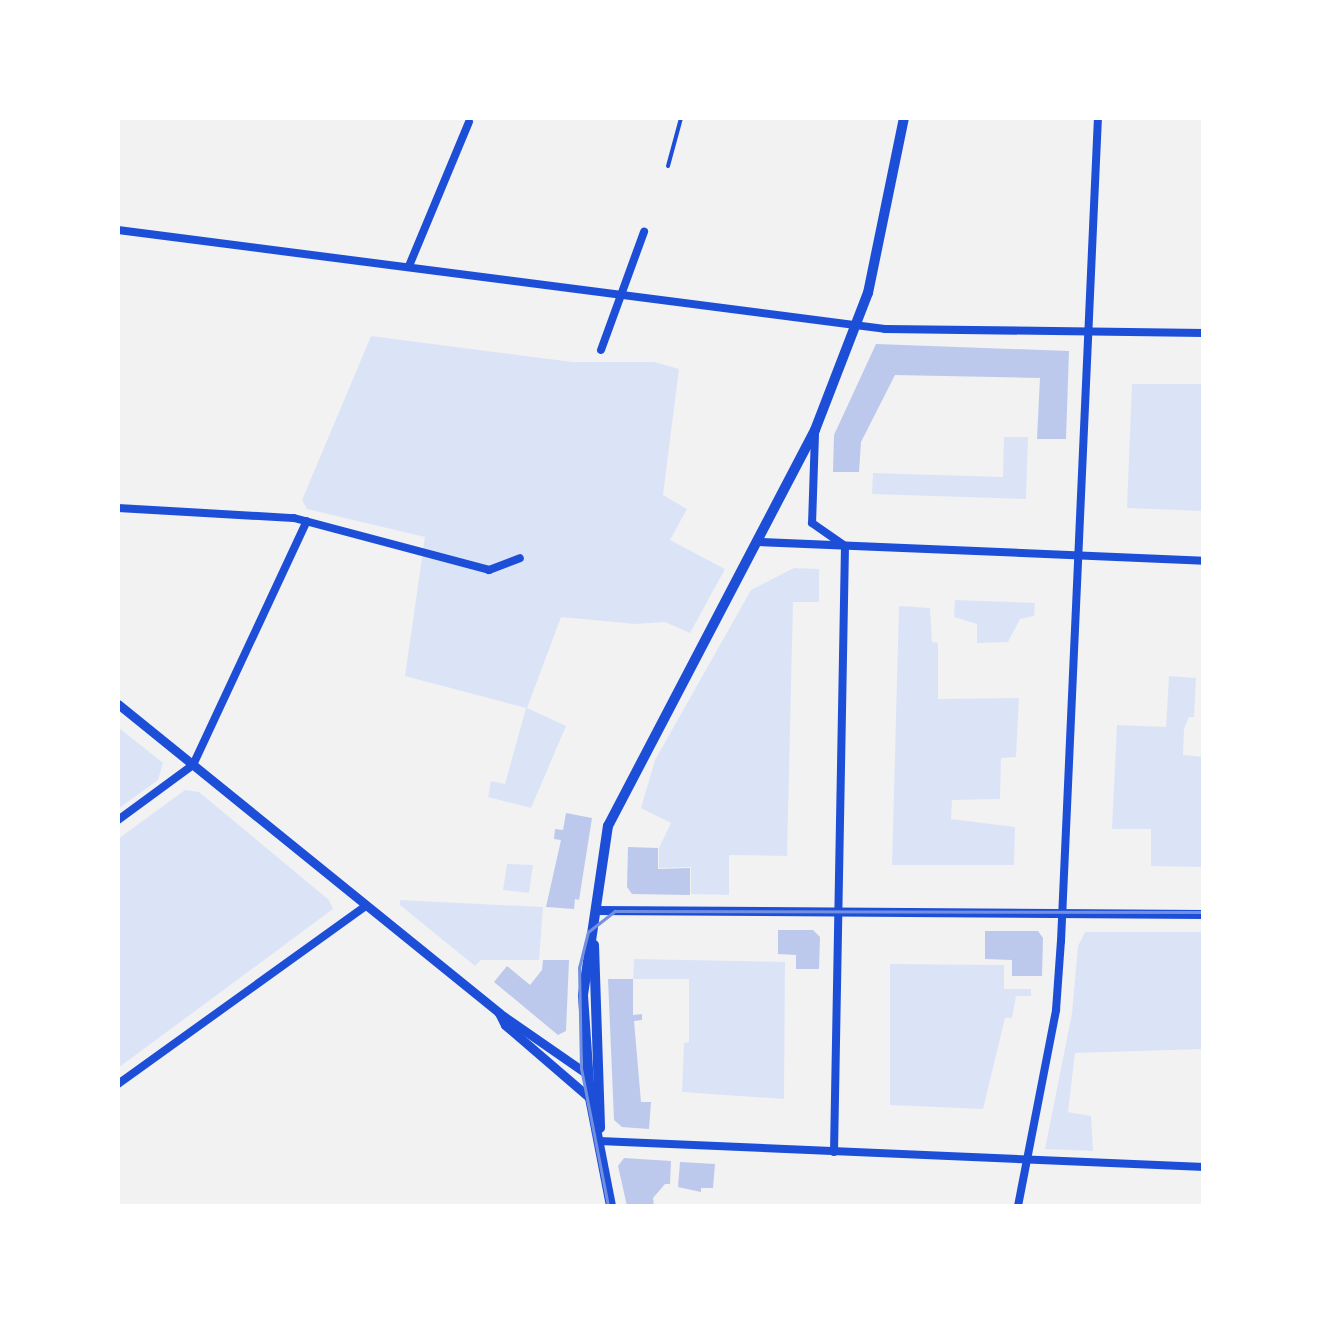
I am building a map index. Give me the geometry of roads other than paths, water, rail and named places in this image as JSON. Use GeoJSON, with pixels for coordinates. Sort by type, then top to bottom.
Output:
{"type":"FeatureCollection","features":[{"type":"Feature","properties":{"kind":"main road"},"geometry":{"type":"LineString","coordinates":[[611,1206],[590,1098],[583,996],[608,826],[815,430],[868,294],[904,118]]}},
{"type":"Feature","properties":{"kind":"main road"},"geometry":{"type":"LineString","coordinates":[[592,939],[602,1095],[600,1141]]}},
{"type":"Feature","properties":{"kind":"street"},"geometry":{"type":"LineString","coordinates":[[1018,1206],[1056,1010],[1098,118]]}},
{"type":"Feature","properties":{"kind":"street"},"geometry":{"type":"LineString","coordinates":[[409,266],[469,122]]}},
{"type":"Feature","properties":{"kind":"street"},"geometry":{"type":"LineString","coordinates":[[118,230],[856,325],[1204,333]]}},
{"type":"Feature","properties":{"kind":"street"},"geometry":{"type":"LineString","coordinates":[[601,350],[644,232]]}},
{"type":"Feature","properties":{"kind":"street"},"geometry":{"type":"LineString","coordinates":[[815,430],[812,522],[844,546]]}},
{"type":"Feature","properties":{"kind":"street"},"geometry":{"type":"LineString","coordinates":[[118,508],[254,513],[307,521],[490,570],[520,558]]}},
{"type":"Feature","properties":{"kind":"street"},"geometry":{"type":"LineString","coordinates":[[118,820],[193,765],[307,521]]}},
{"type":"Feature","properties":{"kind":"street"},"geometry":{"type":"LineString","coordinates":[[759,542],[1204,560]]}},
{"type":"Feature","properties":{"kind":"street"},"geometry":{"type":"LineString","coordinates":[[834,1152],[844,546]]}},
{"type":"Feature","properties":{"kind":"street"},"geometry":{"type":"LineString","coordinates":[[118,704],[499,1013],[587,1074]]}},
{"type":"Feature","properties":{"kind":"street"},"geometry":{"type":"LineString","coordinates":[[118,1084],[366,906]]}},
{"type":"Feature","properties":{"kind":"street"},"geometry":{"type":"LineString","coordinates":[[596,910],[1204,914]]}},
{"type":"Feature","properties":{"kind":"street"},"geometry":{"type":"LineString","coordinates":[[499,1013],[505,1025],[590,1098]]}},
{"type":"Feature","properties":{"kind":"street"},"geometry":{"type":"LineString","coordinates":[[600,1141],[1204,1167]]}},
{"type":"Feature","properties":{"kind":"lane"},"geometry":{"type":"LineString","coordinates":[[668,166],[681,118]]}},
{"type":"Feature","properties":{"kind":"tram line"},"geometry":{"type":"LineString","coordinates":[[608,1206],[581,1069],[579,968],[588,932],[615,911],[1204,912]]}}]}
